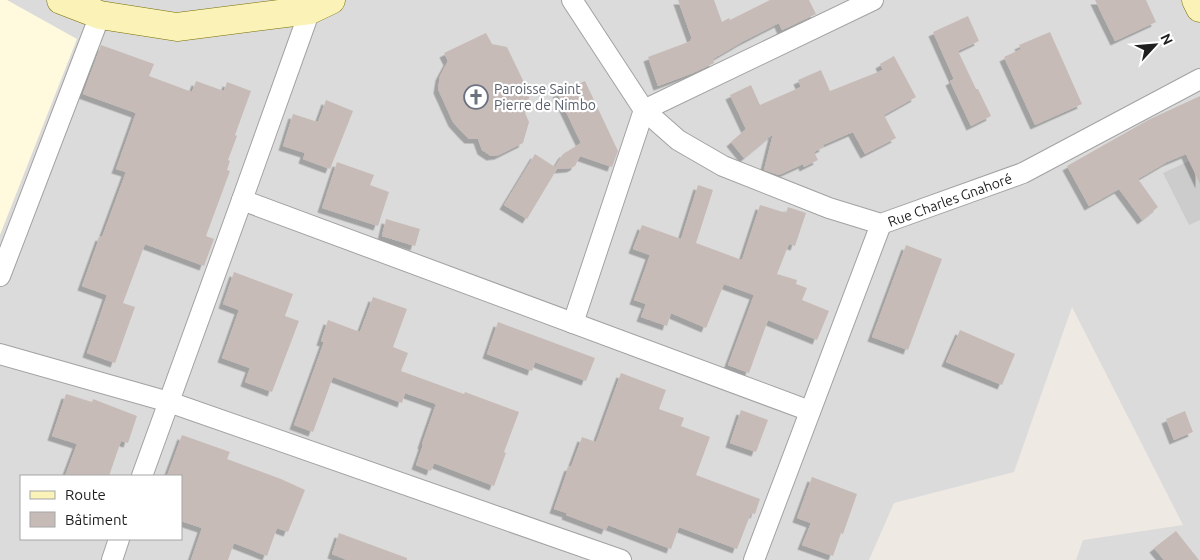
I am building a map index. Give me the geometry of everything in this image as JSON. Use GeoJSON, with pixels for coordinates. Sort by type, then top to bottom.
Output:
{"type":"FeatureCollection","features":[{"type":"Feature","properties":{"kind":"street"},"geometry":{"type":"LineString","coordinates":[[61,0],[100,15],[177,27],[321,5]]}},
{"type":"Feature","properties":{"kind":"street","name":"Rue Charles Gnahoré"},"geometry":{"type":"LineString","coordinates":[[572,0],[644,110],[678,140],[724,166],[829,208],[882,224],[1023,173],[1200,79]]}},
{"type":"Feature","properties":{"kind":"street"},"geometry":{"type":"LineString","coordinates":[[573,323],[644,110],[873,0]]}},
{"type":"Feature","properties":{"kind":"street"},"geometry":{"type":"LineString","coordinates":[[1196,0],[1200,8]]}},
{"type":"Feature","properties":{"kind":"street"},"geometry":{"type":"LineString","coordinates":[[142,475],[242,200],[321,5]]}},
{"type":"Feature","properties":{"kind":"street"},"geometry":{"type":"LineString","coordinates":[[0,276],[100,15]]}},
{"type":"Feature","properties":{"kind":"street"},"geometry":{"type":"LineString","coordinates":[[242,200],[810,411]]}},
{"type":"Feature","properties":{"kind":"street"},"geometry":{"type":"LineString","coordinates":[[754,560],[882,224]]}},
{"type":"Feature","properties":{"kind":"street"},"geometry":{"type":"LineString","coordinates":[[0,354],[170,402],[621,560]]}},
{"type":"Feature","properties":{"kind":"street"},"geometry":{"type":"LineString","coordinates":[[112,560],[119,540]]}},
{"type":"Feature","properties":{"kind":"shaded area"},"geometry":{"type":"Polygon","coordinates":[[[0,0],[1200,0],[1200,560],[1076,560],[1083,540],[1183,525],[1072,307],[1014,472],[894,503],[869,560],[0,560],[0,0]]]}},
{"type":"Feature","properties":{"kind":"shaded area"},"geometry":{"type":"Polygon","coordinates":[[[0,0],[7,0],[77,39],[0,235],[0,0]]]}},
{"type":"Feature","properties":{"kind":"shaded area"},"geometry":{"type":"Polygon","coordinates":[[[1200,156],[1200,220],[1189,225],[1163,173],[1200,156]]]}},
{"type":"Feature","properties":{"kind":"building"},"geometry":{"type":"Polygon","coordinates":[[[678,0],[714,0],[722,22],[729,18],[730,20],[770,0],[809,0],[816,14],[782,30],[779,23],[713,59],[714,63],[658,86],[648,57],[692,39],[678,0]]]}},
{"type":"Feature","properties":{"kind":"building"},"geometry":{"type":"Polygon","coordinates":[[[1095,0],[1146,0],[1156,22],[1115,41],[1095,0]]]}},
{"type":"Feature","properties":{"kind":"building"},"geometry":{"type":"Polygon","coordinates":[[[968,16],[979,41],[958,51],[991,116],[971,126],[950,81],[954,79],[933,32],[968,16]]]}},
{"type":"Feature","properties":{"kind":"building"},"geometry":{"type":"Polygon","coordinates":[[[1050,32],[1082,104],[1035,125],[1004,57],[1021,49],[1019,45],[1050,32]]]}},
{"type":"Feature","properties":{"kind":"building"},"geometry":{"type":"Polygon","coordinates":[[[486,33],[492,44],[507,47],[529,93],[525,113],[529,122],[523,143],[499,155],[491,156],[482,150],[478,139],[469,139],[453,122],[438,89],[440,76],[448,61],[444,53],[486,33]]]}},
{"type":"Feature","properties":{"kind":"building"},"geometry":{"type":"Polygon","coordinates":[[[101,45],[154,64],[149,76],[192,92],[196,81],[224,91],[227,82],[251,91],[228,160],[230,161],[227,170],[230,171],[206,236],[214,239],[204,266],[145,244],[123,303],[135,307],[115,363],[87,353],[107,295],[82,286],[126,172],[116,169],[136,113],[83,94],[101,45]]]}},
{"type":"Feature","properties":{"kind":"building"},"geometry":{"type":"Polygon","coordinates":[[[894,56],[916,97],[884,115],[896,138],[865,154],[853,132],[823,145],[824,147],[814,152],[818,160],[804,167],[803,164],[779,175],[764,170],[773,134],[744,158],[731,142],[746,129],[730,95],[751,85],[760,105],[801,87],[798,80],[821,70],[830,91],[883,70],[880,64],[894,56]]]}},
{"type":"Feature","properties":{"kind":"building"},"geometry":{"type":"Polygon","coordinates":[[[585,81],[618,151],[612,167],[580,156],[575,166],[557,169],[527,219],[504,205],[535,154],[555,167],[563,154],[581,143],[557,93],[585,81]]]}},
{"type":"Feature","properties":{"kind":"building"},"geometry":{"type":"Polygon","coordinates":[[[1200,96],[1200,184],[1186,154],[1167,162],[1138,179],[1158,207],[1142,220],[1119,189],[1089,206],[1067,166],[1148,120],[1200,96]]]}},
{"type":"Feature","properties":{"kind":"building"},"geometry":{"type":"Polygon","coordinates":[[[326,100],[353,111],[330,169],[303,159],[305,153],[283,146],[293,114],[318,122],[326,100]]]}},
{"type":"Feature","properties":{"kind":"building"},"geometry":{"type":"Polygon","coordinates":[[[337,162],[374,175],[370,185],[389,192],[378,226],[322,208],[337,162]]]}},
{"type":"Feature","properties":{"kind":"building"},"geometry":{"type":"Polygon","coordinates":[[[698,185],[713,190],[696,243],[742,260],[760,205],[786,213],[788,207],[806,213],[795,246],[789,244],[777,274],[797,280],[796,284],[807,288],[802,300],[829,311],[817,340],[768,320],[749,373],[728,365],[754,295],[724,284],[706,328],[671,313],[667,326],[641,317],[646,304],[634,300],[650,255],[633,249],[642,225],[681,239],[698,185]]]}},
{"type":"Feature","properties":{"kind":"building"},"geometry":{"type":"Polygon","coordinates":[[[386,219],[420,229],[415,246],[382,236],[386,219]]]}},
{"type":"Feature","properties":{"kind":"building"},"geometry":{"type":"Polygon","coordinates":[[[906,245],[942,259],[908,350],[872,337],[906,245]]]}},
{"type":"Feature","properties":{"kind":"building"},"geometry":{"type":"Polygon","coordinates":[[[234,272],[293,294],[285,316],[299,321],[272,392],[245,382],[250,368],[222,358],[239,310],[223,304],[234,272]]]}},
{"type":"Feature","properties":{"kind":"building"},"geometry":{"type":"Polygon","coordinates":[[[373,297],[407,309],[393,347],[408,353],[401,371],[519,412],[494,486],[434,463],[431,471],[416,465],[436,404],[405,393],[402,403],[333,377],[313,432],[294,425],[324,342],[321,341],[328,320],[360,332],[373,297]]]}},
{"type":"Feature","properties":{"kind":"building"},"geometry":{"type":"Polygon","coordinates":[[[498,322],[595,358],[586,381],[535,362],[532,371],[487,354],[498,322]]]}},
{"type":"Feature","properties":{"kind":"building"},"geometry":{"type":"Polygon","coordinates":[[[960,330],[1015,354],[1002,385],[946,362],[960,330]]]}},
{"type":"Feature","properties":{"kind":"building"},"geometry":{"type":"Polygon","coordinates":[[[621,373],[666,390],[659,409],[684,418],[681,426],[710,437],[696,475],[760,499],[755,514],[751,513],[737,549],[679,527],[671,549],[608,525],[606,530],[554,509],[569,466],[571,467],[582,437],[596,442],[621,373]]]}},
{"type":"Feature","properties":{"kind":"building"},"geometry":{"type":"Polygon","coordinates":[[[66,394],[92,402],[93,399],[137,416],[128,443],[121,441],[109,475],[65,475],[77,444],[52,436],[66,394]]]}},
{"type":"Feature","properties":{"kind":"building"},"geometry":{"type":"Polygon","coordinates":[[[741,410],[768,420],[756,452],[730,443],[741,410]]]}},
{"type":"Feature","properties":{"kind":"building"},"geometry":{"type":"Polygon","coordinates":[[[1185,411],[1193,432],[1174,440],[1166,419],[1185,411]]]}},
{"type":"Feature","properties":{"kind":"building"},"geometry":{"type":"Polygon","coordinates":[[[182,435],[230,452],[227,459],[305,490],[288,532],[277,528],[267,556],[234,543],[228,560],[191,560],[202,528],[182,521],[182,475],[167,475],[182,435]]]}},
{"type":"Feature","properties":{"kind":"building"},"geometry":{"type":"Polygon","coordinates":[[[812,477],[857,494],[833,556],[802,545],[811,523],[797,518],[812,477]]]}},
{"type":"Feature","properties":{"kind":"building"},"geometry":{"type":"Polygon","coordinates":[[[1176,531],[1199,560],[1164,560],[1154,548],[1176,531]]]}},
{"type":"Feature","properties":{"kind":"building"},"geometry":{"type":"Polygon","coordinates":[[[339,533],[407,558],[407,560],[347,560],[332,554],[339,533]]]}},
{"type":"Feature","properties":{"kind":"place","name":"Paroisse Saint Pierre de Nimbo"},"geometry":{"type":"Point","coordinates":[476,97]}}]}
